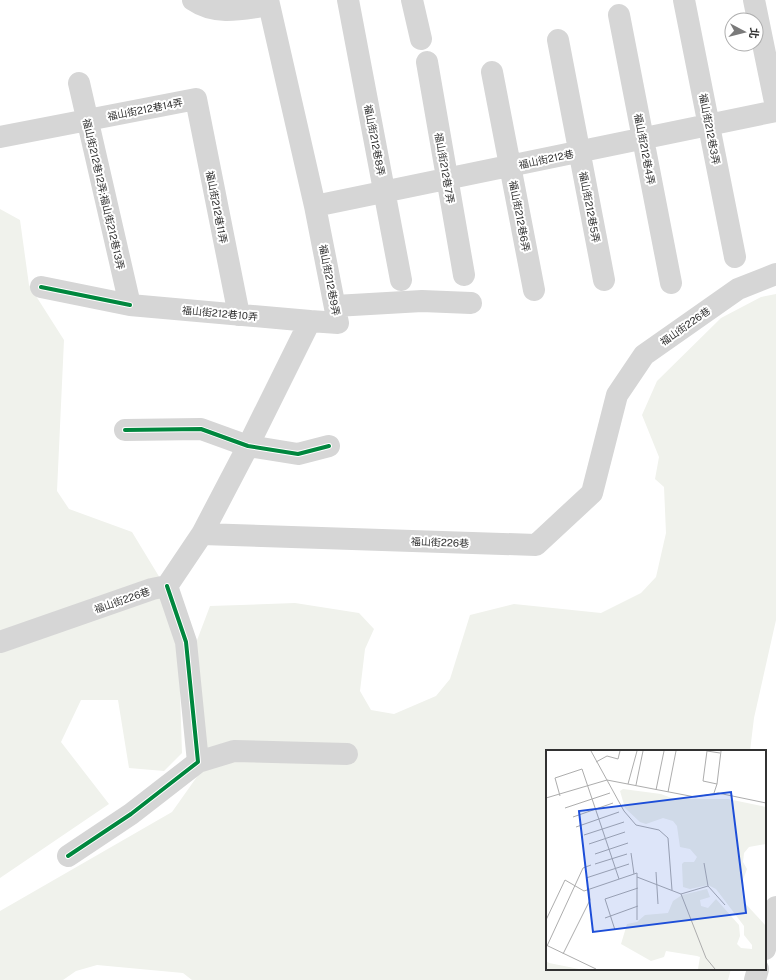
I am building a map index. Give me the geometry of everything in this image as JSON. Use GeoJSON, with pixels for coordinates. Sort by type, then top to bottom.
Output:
{"type":"FeatureCollection","features":[{"type":"Feature","properties":{"kind":"street"},"geometry":{"type":"LineString","coordinates":[[193,0],[200,5],[227,12],[269,2]]}},
{"type":"Feature","properties":{"kind":"street","name":"福山街212巷8弄"},"geometry":{"type":"LineString","coordinates":[[348,0],[401,280]]}},
{"type":"Feature","properties":{"kind":"street"},"geometry":{"type":"LineString","coordinates":[[412,0],[421,39]]}},
{"type":"Feature","properties":{"kind":"street","name":"福山街212巷3弄"},"geometry":{"type":"LineString","coordinates":[[684,0],[735,257]]}},
{"type":"Feature","properties":{"kind":"street"},"geometry":{"type":"LineString","coordinates":[[754,0],[776,107]]}},
{"type":"Feature","properties":{"kind":"street","name":"福山街212巷9弄"},"geometry":{"type":"LineString","coordinates":[[269,2],[315,206],[338,323],[310,321]]}},
{"type":"Feature","properties":{"kind":"street","name":"福山街212巷4弄"},"geometry":{"type":"LineString","coordinates":[[618,15],[671,283]]}},
{"type":"Feature","properties":{"kind":"street","name":"福山街212巷5弄"},"geometry":{"type":"LineString","coordinates":[[558,40],[604,280]]}},
{"type":"Feature","properties":{"kind":"street","name":"福山街212巷7弄"},"geometry":{"type":"LineString","coordinates":[[427,62],[464,275]]}},
{"type":"Feature","properties":{"kind":"street","name":"福山街212巷6弄"},"geometry":{"type":"LineString","coordinates":[[492,72],[534,290]]}},
{"type":"Feature","properties":{"kind":"street","name":"福山街212巷12弄;福山街212巷13弄"},"geometry":{"type":"LineString","coordinates":[[78,83],[130,305]]}},
{"type":"Feature","properties":{"kind":"street","name":"福山街212巷14弄"},"geometry":{"type":"LineString","coordinates":[[0,137],[196,99]]}},
{"type":"Feature","properties":{"kind":"street","name":"福山街212巷11弄"},"geometry":{"type":"LineString","coordinates":[[196,99],[239,315]]}},
{"type":"Feature","properties":{"kind":"street","name":"福山街212巷"},"geometry":{"type":"LineString","coordinates":[[315,206],[776,111]]}},
{"type":"Feature","properties":{"kind":"street","name":"福山街226巷"},"geometry":{"type":"LineString","coordinates":[[202,534],[536,545],[592,493],[617,396],[644,354],[738,289],[776,274]]}},
{"type":"Feature","properties":{"kind":"street","name":"福山街212巷10弄"},"geometry":{"type":"LineString","coordinates":[[41,287],[130,305],[310,321]]}},
{"type":"Feature","properties":{"kind":"street"},"geometry":{"type":"LineString","coordinates":[[335,306],[422,301],[471,303]]}},
{"type":"Feature","properties":{"kind":"street"},"geometry":{"type":"LineString","coordinates":[[198,762],[186,642],[167,586],[202,534],[248,446],[310,321]]}},
{"type":"Feature","properties":{"kind":"street"},"geometry":{"type":"LineString","coordinates":[[125,430],[201,429],[248,446],[298,454],[329,446]]}},
{"type":"Feature","properties":{"kind":"street","name":"福山街226巷"},"geometry":{"type":"LineString","coordinates":[[0,642],[152,589],[167,586]]}},
{"type":"Feature","properties":{"kind":"street"},"geometry":{"type":"LineString","coordinates":[[68,856],[132,814],[198,762],[234,751],[347,754]]}},
{"type":"Feature","properties":{"kind":"street"},"geometry":{"type":"LineString","coordinates":[[766,945],[776,907]]}},
{"type":"Feature","properties":{"kind":"street"},"geometry":{"type":"LineString","coordinates":[[755,980],[758,970]]}},
{"type":"Feature","properties":{"kind":"shaded area"},"geometry":{"type":"Polygon","coordinates":[[[0,209],[20,220],[29,285],[64,340],[57,491],[69,509],[132,532],[166,588],[178,631],[182,753],[164,771],[129,768],[118,700],[81,700],[61,742],[109,804],[0,878],[0,209]]]}},
{"type":"Feature","properties":{"kind":"shaded area"},"geometry":{"type":"Polygon","coordinates":[[[776,294],[776,620],[754,718],[750,750],[546,750],[546,970],[731,970],[728,980],[192,980],[183,973],[97,965],[76,971],[63,980],[0,980],[0,911],[172,812],[206,764],[196,643],[210,606],[295,603],[359,613],[374,629],[365,649],[360,691],[371,710],[394,714],[436,696],[450,679],[470,615],[514,604],[601,613],[641,593],[656,577],[666,533],[664,487],[655,479],[659,457],[642,415],[657,381],[721,318],[761,297],[776,294]]]}},
{"type":"Feature","properties":{"kind":"cycle path"},"geometry":{"type":"LineString","coordinates":[[41,287],[130,305]]}},
{"type":"Feature","properties":{"kind":"cycle path"},"geometry":{"type":"LineString","coordinates":[[125,430],[201,429],[248,446],[298,454],[329,446]]}},
{"type":"Feature","properties":{"kind":"cycle path"},"geometry":{"type":"LineString","coordinates":[[68,856],[131,814],[198,762],[186,642],[167,586]]}}]}
